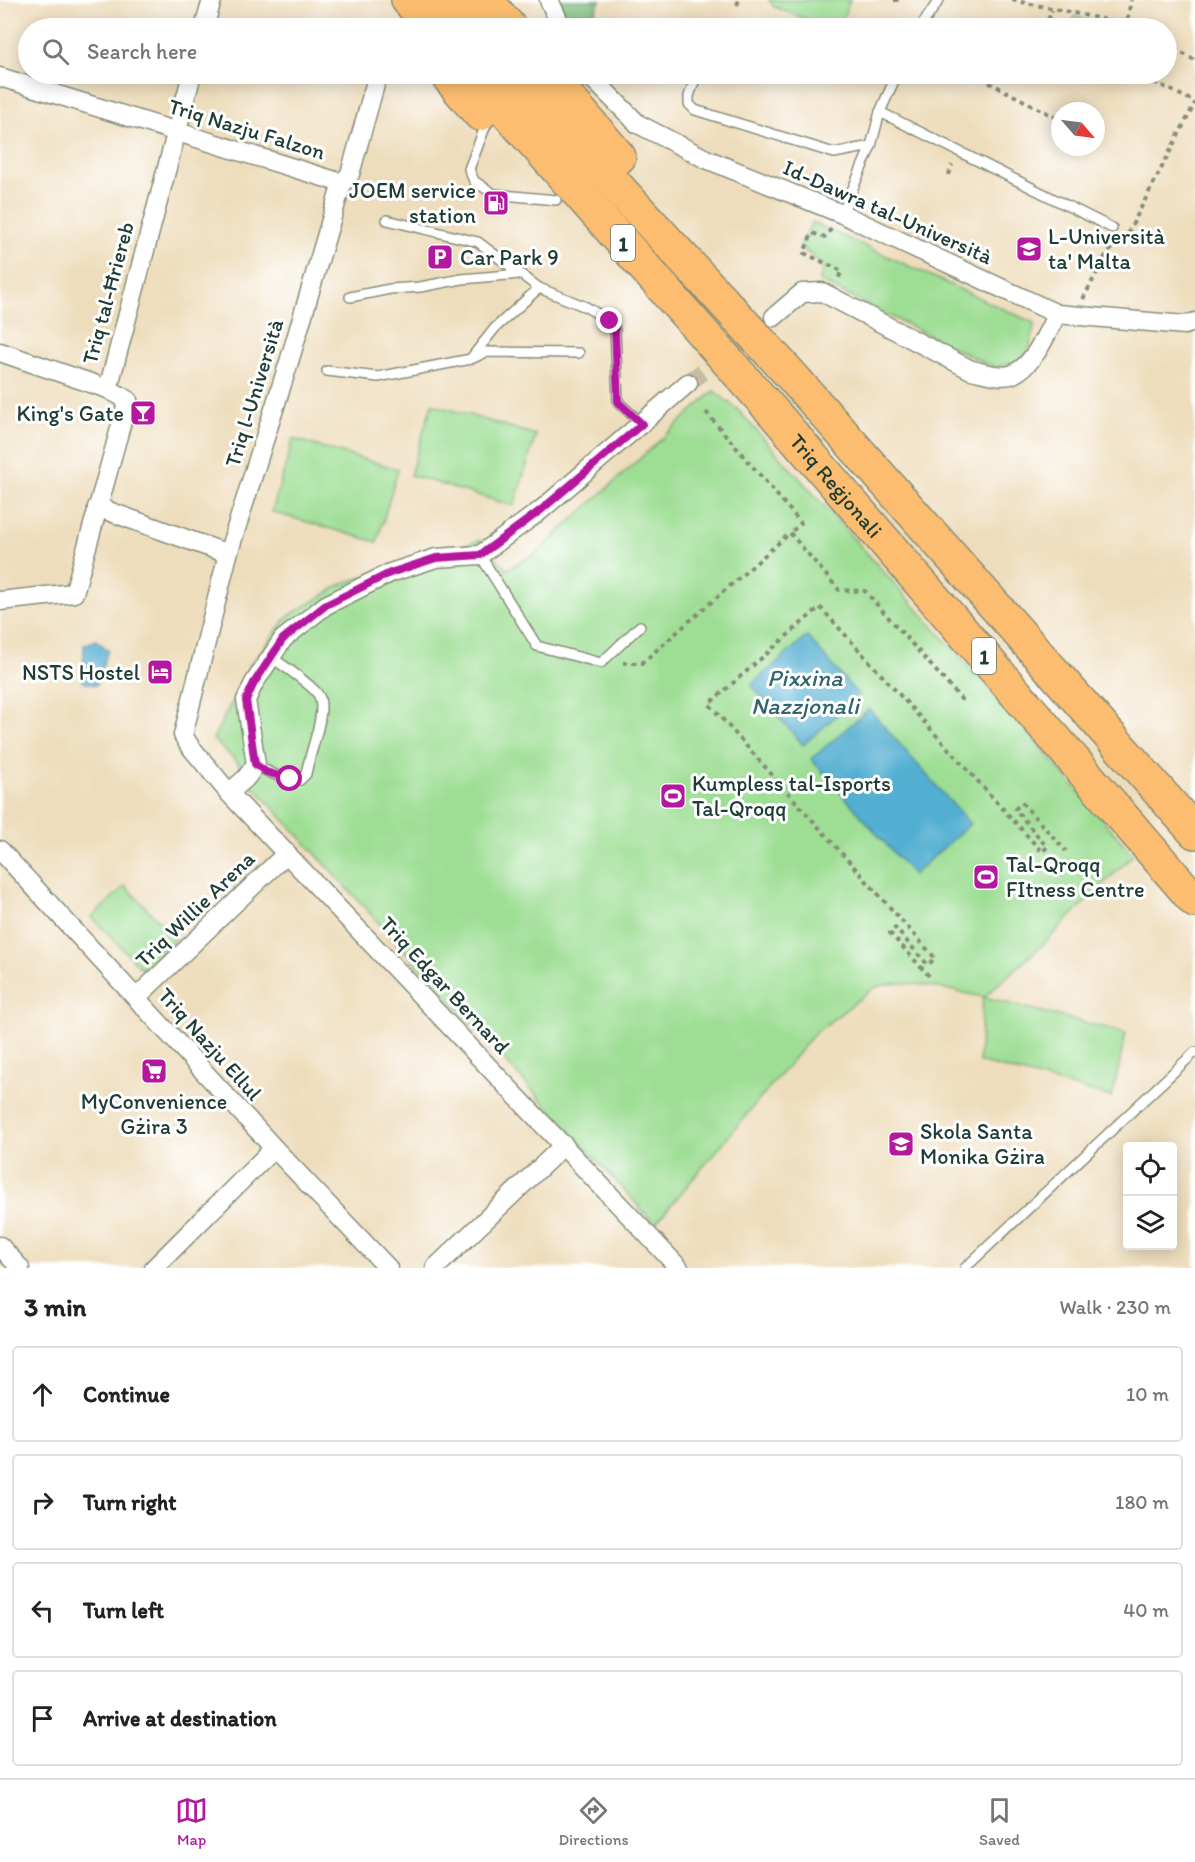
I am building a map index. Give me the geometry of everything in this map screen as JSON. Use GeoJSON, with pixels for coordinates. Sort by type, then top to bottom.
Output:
{"type":"FeatureCollection","features":[{"type":"Feature","properties":{"kind":"highway"},"geometry":{"type":"LineString","coordinates":[[386,0],[401,18]]}},
{"type":"Feature","properties":{"kind":"highway"},"geometry":{"type":"LineString","coordinates":[[408,0],[424,18]]}},
{"type":"Feature","properties":{"kind":"highway"},"geometry":{"type":"LineString","coordinates":[[446,0],[463,18]]}},
{"type":"Feature","properties":{"kind":"highway"},"geometry":{"type":"LineString","coordinates":[[486,0],[501,18]]}},
{"type":"Feature","properties":{"kind":"highway"},"geometry":{"type":"LineString","coordinates":[[455,84],[556,200],[639,282],[732,384],[773,412]]}},
{"type":"Feature","properties":{"kind":"highway","name":"Triq Reġjonali"},"geometry":{"type":"LineString","coordinates":[[482,84],[773,412],[1195,901]]}},
{"type":"Feature","properties":{"kind":"highway","name":"Triq Reġjonali"},"geometry":{"type":"LineString","coordinates":[[522,84],[789,373],[1195,832]]}},
{"type":"Feature","properties":{"kind":"highway"},"geometry":{"type":"LineString","coordinates":[[556,84],[695,247],[789,373]]}},
{"type":"Feature","properties":{"kind":"street"},"geometry":{"type":"LineString","coordinates":[[207,18],[212,0]]}},
{"type":"Feature","properties":{"kind":"street"},"geometry":{"type":"LineString","coordinates":[[549,0],[557,18]]}},
{"type":"Feature","properties":{"kind":"street","name":"Triq Nazju Falzon"},"geometry":{"type":"LineString","coordinates":[[0,77],[18,83]]}},
{"type":"Feature","properties":{"kind":"street","name":"Triq Nazju Falzon"},"geometry":{"type":"LineString","coordinates":[[22,84],[342,183]]}},
{"type":"Feature","properties":{"kind":"street","name":"Triq tal-Ħriereb"},"geometry":{"type":"LineString","coordinates":[[0,601],[74,593],[128,400],[108,389],[189,84]]}},
{"type":"Feature","properties":{"kind":"street","name":"Triq l-Università"},"geometry":{"type":"LineString","coordinates":[[183,731],[228,554],[289,362],[342,183],[350,174],[375,84]]}},
{"type":"Feature","properties":{"kind":"street","name":"Id-Dawra tal-Università"},"geometry":{"type":"LineString","coordinates":[[598,84],[638,124],[706,159],[843,214],[1057,314],[1185,325],[1195,322]]}},
{"type":"Feature","properties":{"kind":"street"},"geometry":{"type":"LineString","coordinates":[[774,317],[802,293],[822,292],[971,370],[993,375],[1012,375],[1030,361],[1057,314]]}},
{"type":"Feature","properties":{"kind":"street"},"geometry":{"type":"LineString","coordinates":[[0,352],[108,389]]}},
{"type":"Feature","properties":{"kind":"street"},"geometry":{"type":"LineString","coordinates":[[229,793],[246,778],[255,764],[246,700],[254,683],[283,639],[308,618],[341,596],[390,573],[436,558],[480,555],[541,510],[688,383]]}},
{"type":"Feature","properties":{"kind":"street"},"geometry":{"type":"LineString","coordinates":[[97,507],[228,554]]}},
{"type":"Feature","properties":{"kind":"street","name":"Triq Edgar Bernard"},"geometry":{"type":"LineString","coordinates":[[183,731],[186,742],[229,793],[679,1268]]}},
{"type":"Feature","properties":{"kind":"street","name":"Triq Nazju Ellul"},"geometry":{"type":"LineString","coordinates":[[0,850],[273,1148],[388,1268]]}},
{"type":"Feature","properties":{"kind":"street","name":"Triq Willie Arena"},"geometry":{"type":"LineString","coordinates":[[136,998],[287,853]]}},
{"type":"Feature","properties":{"kind":"street"},"geometry":{"type":"LineString","coordinates":[[435,1268],[564,1145]]}},
{"type":"Feature","properties":{"kind":"street"},"geometry":{"type":"LineString","coordinates":[[154,1268],[273,1148]]}},
{"type":"Feature","properties":{"kind":"street"},"geometry":{"type":"LineString","coordinates":[[0,1246],[20,1268]]}},
{"type":"Feature","properties":{"kind":"lane"},"geometry":{"type":"LineString","coordinates":[[927,18],[939,0]]}},
{"type":"Feature","properties":{"kind":"lane"},"geometry":{"type":"LineString","coordinates":[[693,84],[689,104],[695,110],[834,153],[871,146]]}},
{"type":"Feature","properties":{"kind":"lane"},"geometry":{"type":"LineString","coordinates":[[843,214],[871,146],[880,112],[893,84]]}},
{"type":"Feature","properties":{"kind":"lane"},"geometry":{"type":"LineString","coordinates":[[880,112],[1112,228]]}},
{"type":"Feature","properties":{"kind":"lane"},"geometry":{"type":"LineString","coordinates":[[487,122],[469,169],[474,181],[494,194],[556,200]]}},
{"type":"Feature","properties":{"kind":"lane"},"geometry":{"type":"LineString","coordinates":[[387,220],[478,242],[539,288],[586,307],[610,321],[615,330],[618,402],[642,424]]}},
{"type":"Feature","properties":{"kind":"lane"},"geometry":{"type":"LineString","coordinates":[[350,297],[462,279],[520,274]]}},
{"type":"Feature","properties":{"kind":"lane"},"geometry":{"type":"LineString","coordinates":[[471,359],[495,328],[539,288]]}},
{"type":"Feature","properties":{"kind":"lane"},"geometry":{"type":"LineString","coordinates":[[327,371],[378,377],[471,359],[486,352],[579,353]]}},
{"type":"Feature","properties":{"kind":"lane"},"geometry":{"type":"LineString","coordinates":[[480,555],[537,646],[601,663],[640,626]]}},
{"type":"Feature","properties":{"kind":"lane"},"geometry":{"type":"LineString","coordinates":[[255,764],[266,772],[300,780],[306,774],[322,709],[318,695],[271,657]]}},
{"type":"Feature","properties":{"kind":"lane"},"geometry":{"type":"LineString","coordinates":[[965,1268],[1195,1052]]}},
{"type":"Feature","properties":{"kind":"path"},"geometry":{"type":"LineString","coordinates":[[894,0],[901,0]]}},
{"type":"Feature","properties":{"kind":"path"},"geometry":{"type":"LineString","coordinates":[[1012,0],[1089,18]]}},
{"type":"Feature","properties":{"kind":"path"},"geometry":{"type":"LineString","coordinates":[[1128,18],[1131,0]]}},
{"type":"Feature","properties":{"kind":"path"},"geometry":{"type":"LineString","coordinates":[[1049,18],[1052,10]]}},
{"type":"Feature","properties":{"kind":"path"},"geometry":{"type":"LineString","coordinates":[[1177,50],[1195,60]]}},
{"type":"Feature","properties":{"kind":"path"},"geometry":{"type":"LineString","coordinates":[[992,84],[1051,115]]}},
{"type":"Feature","properties":{"kind":"path"},"geometry":{"type":"LineString","coordinates":[[1076,315],[1107,253],[1126,237],[1195,102],[1158,84]]}},
{"type":"Feature","properties":{"kind":"path"},"geometry":{"type":"LineString","coordinates":[[825,237],[812,233],[804,253],[842,271],[830,296]]}},
{"type":"Feature","properties":{"kind":"path"},"geometry":{"type":"LineString","coordinates":[[601,663],[642,663],[801,523],[705,412]]}},
{"type":"Feature","properties":{"kind":"path"},"geometry":{"type":"LineString","coordinates":[[790,533],[839,590],[865,591],[961,699],[958,702]]}},
{"type":"Feature","properties":{"kind":"path"},"geometry":{"type":"LineString","coordinates":[[929,976],[890,933],[895,928],[928,965],[935,958],[709,704],[820,607],[1042,852],[1047,847],[1015,809],[1022,803],[1066,850]]}},
{"type":"Feature","properties":{"kind":"green space"},"geometry":{"type":"Polygon","coordinates":[[[559,0],[600,0],[593,18],[565,18],[559,0]]]}},
{"type":"Feature","properties":{"kind":"green space"},"geometry":{"type":"Polygon","coordinates":[[[769,0],[850,0],[843,18],[803,18],[774,7],[769,0]]]}},
{"type":"Feature","properties":{"kind":"green space"},"geometry":{"type":"Polygon","coordinates":[[[812,222],[1034,323],[1029,350],[1020,359],[995,368],[819,281],[824,267],[800,246],[812,222]]]}},
{"type":"Feature","properties":{"kind":"green space","name":"Kumpless tal-Isports Tal-Qroqq"},"geometry":{"type":"Polygon","coordinates":[[[714,391],[737,409],[1017,720],[1133,855],[1039,948],[984,997],[1126,1033],[1112,1097],[979,1062],[983,997],[913,984],[885,984],[874,988],[815,1033],[655,1224],[246,778],[239,764],[213,739],[251,664],[287,617],[344,583],[480,540],[507,569],[535,554],[714,391]]]}},
{"type":"Feature","properties":{"kind":"green space"},"geometry":{"type":"Polygon","coordinates":[[[432,404],[536,435],[514,506],[410,475],[432,404]]]}},
{"type":"Feature","properties":{"kind":"green space"},"geometry":{"type":"Polygon","coordinates":[[[293,439],[398,469],[377,542],[272,512],[293,439]]]}},
{"type":"Feature","properties":{"kind":"green space"},"geometry":{"type":"Polygon","coordinates":[[[125,886],[176,938],[143,970],[92,917],[125,886]]]}},
{"type":"Feature","properties":{"kind":"water","name":"Pixxina Nazzjonali"},"geometry":{"type":"Polygon","coordinates":[[[807,636],[859,696],[803,745],[751,685],[807,636]]]}},
{"type":"Feature","properties":{"kind":"water"},"geometry":{"type":"Polygon","coordinates":[[[96,640],[108,650],[96,685],[83,682],[84,645],[96,640]]]}},
{"type":"Feature","properties":{"kind":"water","name":"Pixxina Nazzjonali"},"geometry":{"type":"Polygon","coordinates":[[[869,709],[970,824],[913,875],[811,759],[869,709]]]}},
{"type":"Feature","properties":{"kind":"tunnel"},"geometry":{"type":"LineString","coordinates":[[688,383],[774,317]]}},
{"type":"Feature","properties":{"kind":"place","name":"JOEM service station"},"geometry":{"type":"Point","coordinates":[496,203]}},
{"type":"Feature","properties":{"kind":"place","name":"L-Università ta' Malta"},"geometry":{"type":"Point","coordinates":[1029,249]}},
{"type":"Feature","properties":{"kind":"place","name":"Car Park 9"},"geometry":{"type":"Point","coordinates":[440,257]}},
{"type":"Feature","properties":{"kind":"place","name":"King's Gate"},"geometry":{"type":"Point","coordinates":[143,413]}},
{"type":"Feature","properties":{"kind":"place","name":"NSTS Hostel"},"geometry":{"type":"Point","coordinates":[160,672]}},
{"type":"Feature","properties":{"kind":"place","name":"Kumpless tal-Isports Tal-Qroqq"},"geometry":{"type":"Point","coordinates":[673,796]}},
{"type":"Feature","properties":{"kind":"place","name":"Tal-Qroqq FItness Centre"},"geometry":{"type":"Point","coordinates":[986,877]}},
{"type":"Feature","properties":{"kind":"place","name":"MyConvenience Gżira 3"},"geometry":{"type":"Point","coordinates":[154,1071]}},
{"type":"Feature","properties":{"kind":"place","name":"Skola Santa Monika Gżira"},"geometry":{"type":"Point","coordinates":[901,1144]}},
{"type":"Feature","properties":{"kind":"route"},"geometry":{"type":"LineString","coordinates":[[290,779],[266,772],[255,764],[246,700],[254,683],[283,639],[326,605],[390,573],[436,558],[480,555],[541,510],[642,424],[618,402],[615,330],[610,321]]}}]}
